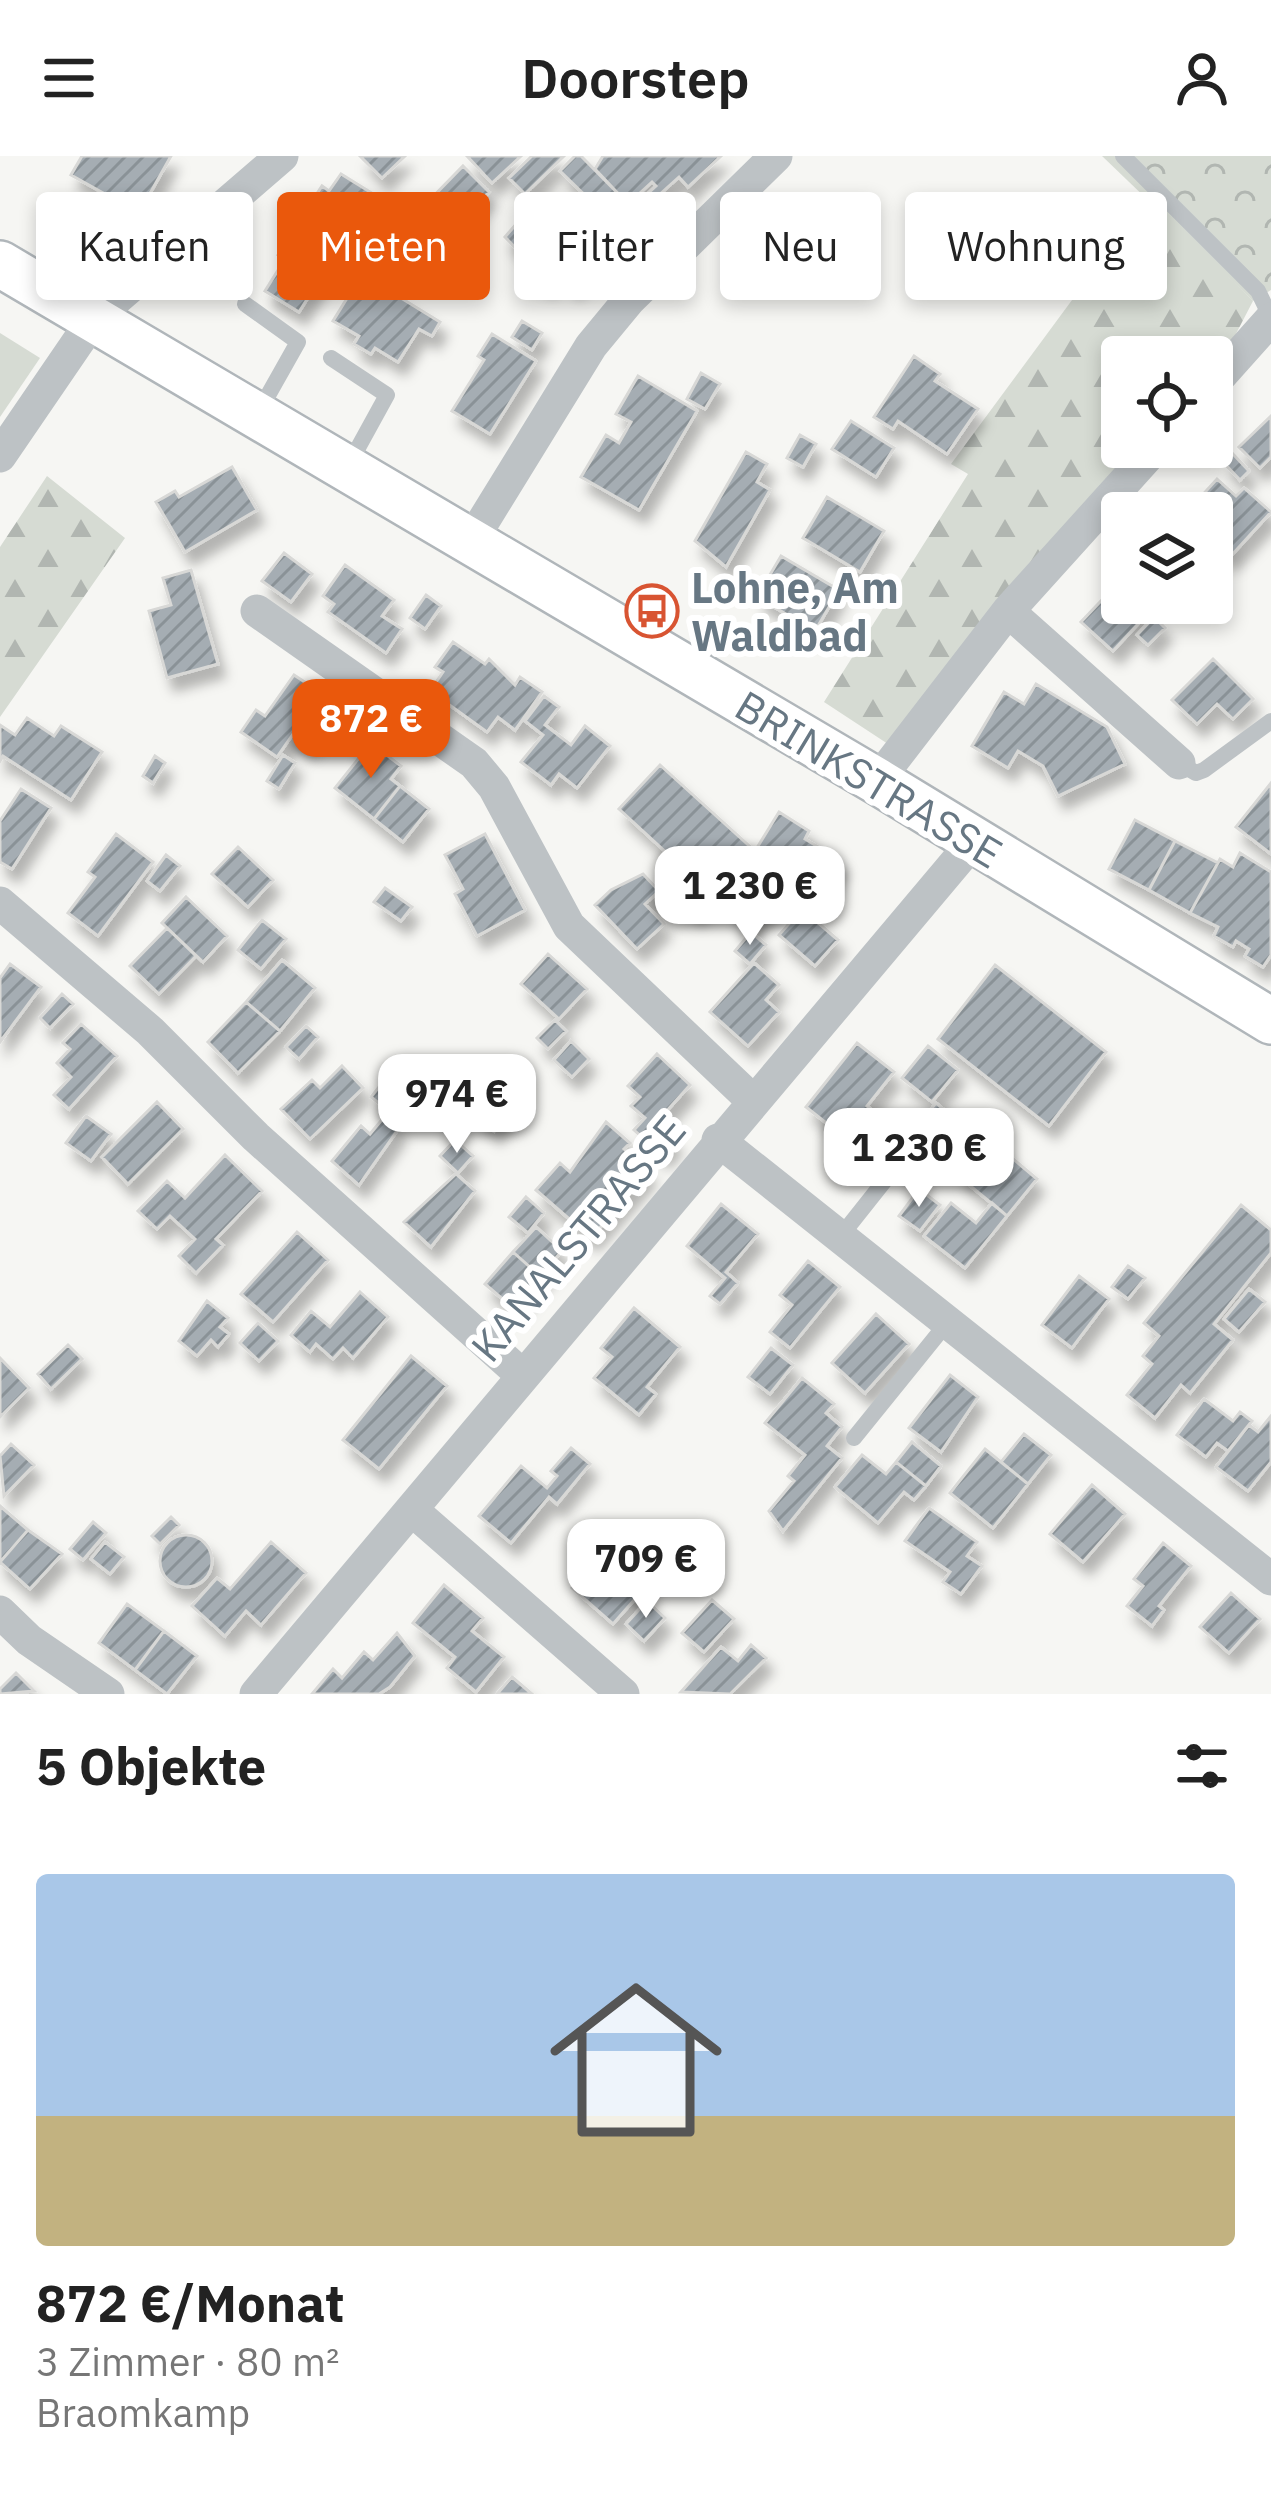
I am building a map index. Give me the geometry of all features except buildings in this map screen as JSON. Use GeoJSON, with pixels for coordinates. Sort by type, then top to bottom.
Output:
{"type":"FeatureCollection","features":[{"type":"Feature","properties":{"kind":"street"},"geometry":{"type":"LineString","coordinates":[[0,456],[95,317],[282,156]]}},
{"type":"Feature","properties":{"kind":"street"},"geometry":{"type":"LineString","coordinates":[[471,541],[591,346],[629,300],[776,156]]}},
{"type":"Feature","properties":{"kind":"street","name":"BRINKSTRASSE"},"geometry":{"type":"LineString","coordinates":[[0,264],[877,781],[1271,1022]]}},
{"type":"Feature","properties":{"kind":"street"},"geometry":{"type":"LineString","coordinates":[[1233,362],[1271,319]]}},
{"type":"Feature","properties":{"kind":"street"},"geometry":{"type":"LineString","coordinates":[[877,781],[1008,611],[1137,468]]}},
{"type":"Feature","properties":{"kind":"street"},"geometry":{"type":"LineString","coordinates":[[257,611],[474,763],[494,788],[569,926],[752,1100]]}},
{"type":"Feature","properties":{"kind":"street"},"geometry":{"type":"LineString","coordinates":[[1008,611],[1179,763]]}},
{"type":"Feature","properties":{"kind":"street","name":"KANALSTRASSE"},"geometry":{"type":"LineString","coordinates":[[256,1694],[973,842]]}},
{"type":"Feature","properties":{"kind":"street"},"geometry":{"type":"LineString","coordinates":[[0,903],[136,1018],[256,1137],[523,1375]]}},
{"type":"Feature","properties":{"kind":"street"},"geometry":{"type":"LineString","coordinates":[[718,1140],[1271,1579]]}},
{"type":"Feature","properties":{"kind":"street"},"geometry":{"type":"LineString","coordinates":[[412,1510],[623,1694]]}},
{"type":"Feature","properties":{"kind":"street"},"geometry":{"type":"LineString","coordinates":[[0,1612],[29,1640],[108,1694]]}},
{"type":"Feature","properties":{"kind":"lane"},"geometry":{"type":"LineString","coordinates":[[1123,156],[1258,291],[1271,319]]}},
{"type":"Feature","properties":{"kind":"lane"},"geometry":{"type":"LineString","coordinates":[[245,304],[298,342],[258,413]]}},
{"type":"Feature","properties":{"kind":"lane"},"geometry":{"type":"LineString","coordinates":[[331,358],[387,395],[348,466]]}},
{"type":"Feature","properties":{"kind":"lane"},"geometry":{"type":"LineString","coordinates":[[1179,763],[1196,773],[1204,770],[1271,721]]}},
{"type":"Feature","properties":{"kind":"lane"},"geometry":{"type":"LineString","coordinates":[[840,1238],[913,1145]]}},
{"type":"Feature","properties":{"kind":"lane"},"geometry":{"type":"LineString","coordinates":[[854,1438],[947,1322]]}},
{"type":"Feature","properties":{"kind":"green space"},"geometry":{"type":"Polygon","coordinates":[[[1102,156],[1271,156],[1271,290],[1253,301],[1167,218],[1167,192],[1139,192],[1102,156]]]}},
{"type":"Feature","properties":{"kind":"green space"},"geometry":{"type":"Polygon","coordinates":[[[1167,216],[1253,301],[1233,339],[1101,336],[1101,468],[1120,468],[888,744],[824,702],[968,474],[951,464],[1072,300],[1167,300],[1167,216]]]}},
{"type":"Feature","properties":{"kind":"green space"},"geometry":{"type":"Polygon","coordinates":[[[0,333],[40,358],[0,417],[0,333]]]}},
{"type":"Feature","properties":{"kind":"green space"},"geometry":{"type":"Polygon","coordinates":[[[47,476],[125,538],[0,717],[0,547],[47,476]]]}},
{"type":"Feature","properties":{"kind":"place","name":"Lohne, Am Waldbad"},"geometry":{"type":"Point","coordinates":[652,611]}}]}
